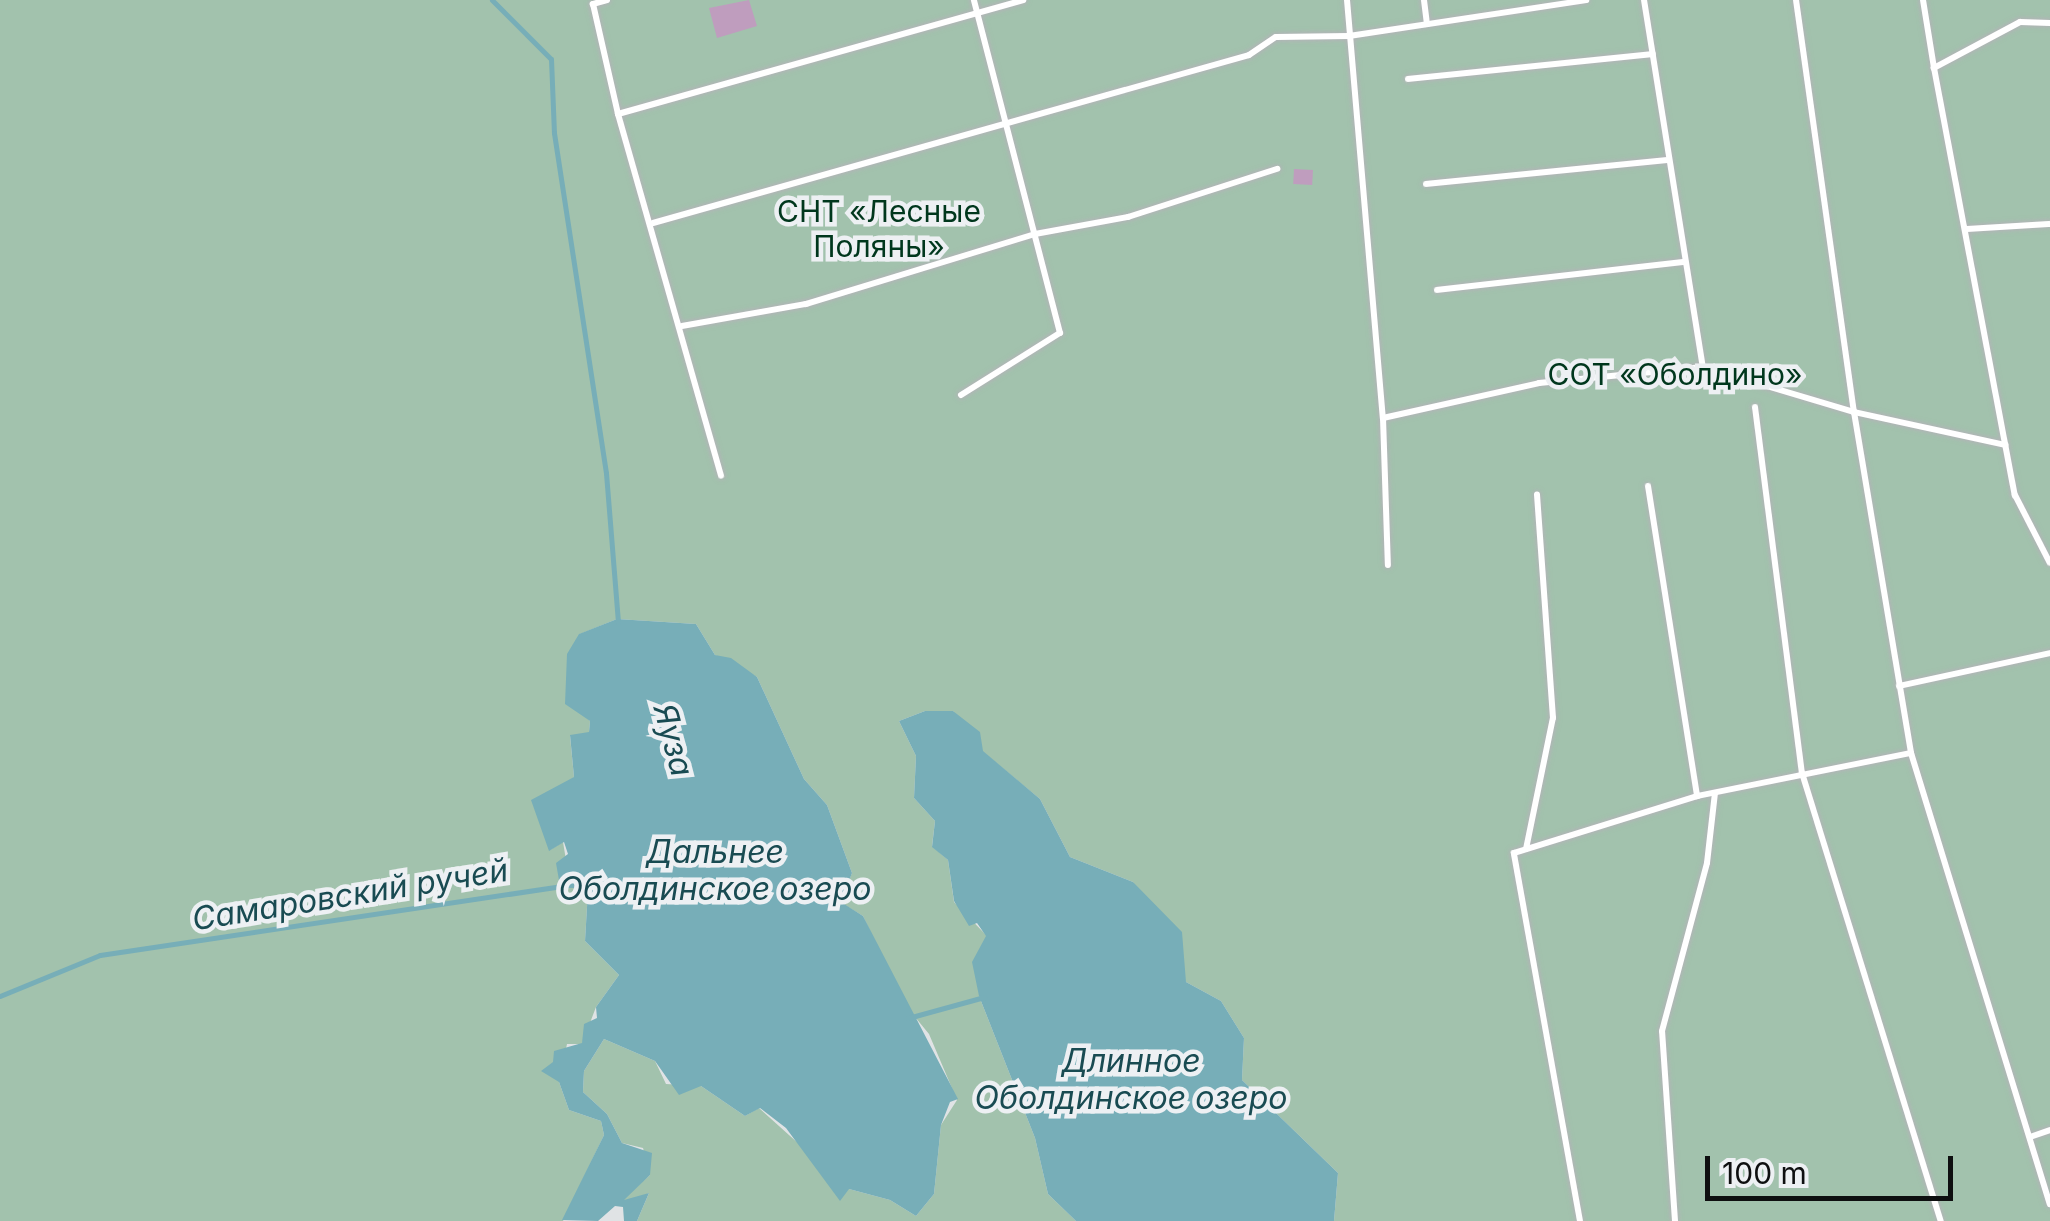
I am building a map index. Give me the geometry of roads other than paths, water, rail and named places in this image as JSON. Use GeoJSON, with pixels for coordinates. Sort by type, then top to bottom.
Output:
{"type":"FeatureCollection","features":[{"type":"Feature","properties":{"kind":"lane"},"geometry":{"type":"LineString","coordinates":[[607,0],[593,4],[618,114],[653,223],[721,476]]}},
{"type":"Feature","properties":{"kind":"lane"},"geometry":{"type":"LineString","coordinates":[[961,395],[1060,332],[974,0]]}},
{"type":"Feature","properties":{"kind":"lane"},"geometry":{"type":"LineString","coordinates":[[618,114],[1023,0]]}},
{"type":"Feature","properties":{"kind":"lane"},"geometry":{"type":"LineString","coordinates":[[1347,0],[1383,418],[1388,565]]}},
{"type":"Feature","properties":{"kind":"lane"},"geometry":{"type":"LineString","coordinates":[[1424,0],[1427,24]]}},
{"type":"Feature","properties":{"kind":"lane"},"geometry":{"type":"LineString","coordinates":[[653,223],[1249,54],[1276,37],[1349,36],[1586,0]]}},
{"type":"Feature","properties":{"kind":"lane"},"geometry":{"type":"LineString","coordinates":[[1644,0],[1703,368]]}},
{"type":"Feature","properties":{"kind":"lane"},"geometry":{"type":"LineString","coordinates":[[1796,0],[1854,412],[1911,753],[2050,1204]]}},
{"type":"Feature","properties":{"kind":"lane"},"geometry":{"type":"LineString","coordinates":[[1923,0],[2015,494],[2050,564]]}},
{"type":"Feature","properties":{"kind":"lane"},"geometry":{"type":"LineString","coordinates":[[1934,68],[2020,22],[2050,22]]}},
{"type":"Feature","properties":{"kind":"lane"},"geometry":{"type":"LineString","coordinates":[[1408,79],[1653,54]]}},
{"type":"Feature","properties":{"kind":"lane"},"geometry":{"type":"LineString","coordinates":[[1426,184],[1667,160]]}},
{"type":"Feature","properties":{"kind":"lane"},"geometry":{"type":"LineString","coordinates":[[682,326],[806,304],[1035,234],[1128,217],[1276,170]]}},
{"type":"Feature","properties":{"kind":"lane"},"geometry":{"type":"LineString","coordinates":[[1966,229],[2050,224]]}},
{"type":"Feature","properties":{"kind":"lane"},"geometry":{"type":"LineString","coordinates":[[1438,290],[1684,262]]}},
{"type":"Feature","properties":{"kind":"lane"},"geometry":{"type":"LineString","coordinates":[[1383,418],[1539,383],[1703,368],[1854,412],[2005,445]]}},
{"type":"Feature","properties":{"kind":"lane"},"geometry":{"type":"LineString","coordinates":[[1755,407],[1802,773],[1941,1221]]}},
{"type":"Feature","properties":{"kind":"lane"},"geometry":{"type":"LineString","coordinates":[[1648,486],[1697,796]]}},
{"type":"Feature","properties":{"kind":"lane"},"geometry":{"type":"LineString","coordinates":[[1526,849],[1554,718],[1537,495]]}},
{"type":"Feature","properties":{"kind":"lane"},"geometry":{"type":"LineString","coordinates":[[1898,686],[2050,653]]}},
{"type":"Feature","properties":{"kind":"lane"},"geometry":{"type":"LineString","coordinates":[[1580,1221],[1514,852],[1697,796],[1911,753]]}},
{"type":"Feature","properties":{"kind":"lane"},"geometry":{"type":"LineString","coordinates":[[1675,1221],[1662,1031],[1708,863],[1714,792]]}},
{"type":"Feature","properties":{"kind":"lane"},"geometry":{"type":"LineString","coordinates":[[2030,1136],[2050,1130]]}},
{"type":"Feature","properties":{"kind":"water","name":"Дальнее Оболдинское озеро"},"geometry":{"type":"Polygon","coordinates":[[[617,619],[696,624],[715,655],[731,658],[757,677],[804,779],[827,805],[852,873],[841,902],[863,916],[958,1099],[950,1102],[941,1125],[934,1194],[916,1216],[890,1200],[849,1189],[840,1201],[786,1128],[760,1108],[745,1116],[701,1086],[679,1095],[655,1061],[604,1039],[584,1071],[583,1092],[607,1114],[622,1143],[652,1153],[650,1175],[624,1200],[649,1193],[637,1221],[624,1221],[623,1207],[615,1206],[598,1221],[562,1220],[604,1135],[601,1121],[569,1110],[559,1082],[541,1071],[553,1062],[554,1051],[582,1043],[584,1024],[597,1018],[596,1007],[619,975],[585,941],[588,890],[560,886],[556,863],[568,854],[564,842],[549,851],[531,800],[574,777],[570,735],[589,732],[590,721],[565,704],[567,654],[579,634],[617,619]]]}},
{"type":"Feature","properties":{"kind":"water","name":"Длинное Оболдинское озеро"},"geometry":{"type":"Polygon","coordinates":[[[925,711],[953,711],[980,732],[983,751],[1040,799],[1070,857],[1133,882],[1182,932],[1186,982],[1221,1001],[1244,1038],[1242,1080],[1338,1173],[1334,1221],[1076,1221],[1048,1194],[1035,1138],[979,996],[972,962],[986,936],[977,923],[969,926],[954,901],[948,860],[932,847],[935,821],[914,798],[916,756],[899,721],[925,711]]]}},
{"type":"Feature","properties":{"kind":"waterway","name":"Яуза"},"geometry":{"type":"LineString","coordinates":[[492,0],[551,59],[554,133],[606,473],[618,623]]}},
{"type":"Feature","properties":{"kind":"waterway","name":"Самаровский ручей"},"geometry":{"type":"LineString","coordinates":[[0,996],[100,955],[574,884]]}},
{"type":"Feature","properties":{"kind":"waterway","name":"Яуза"},"geometry":{"type":"LineString","coordinates":[[908,1018],[984,997]]}},
{"type":"Feature","properties":{"kind":"park label","name":"СНТ «Лесные Поляны»"},"geometry":{"type":"Point","coordinates":[879,228]}},
{"type":"Feature","properties":{"kind":"park label","name":"СОТ «Оболдино»"},"geometry":{"type":"Point","coordinates":[1675,374]}}]}
